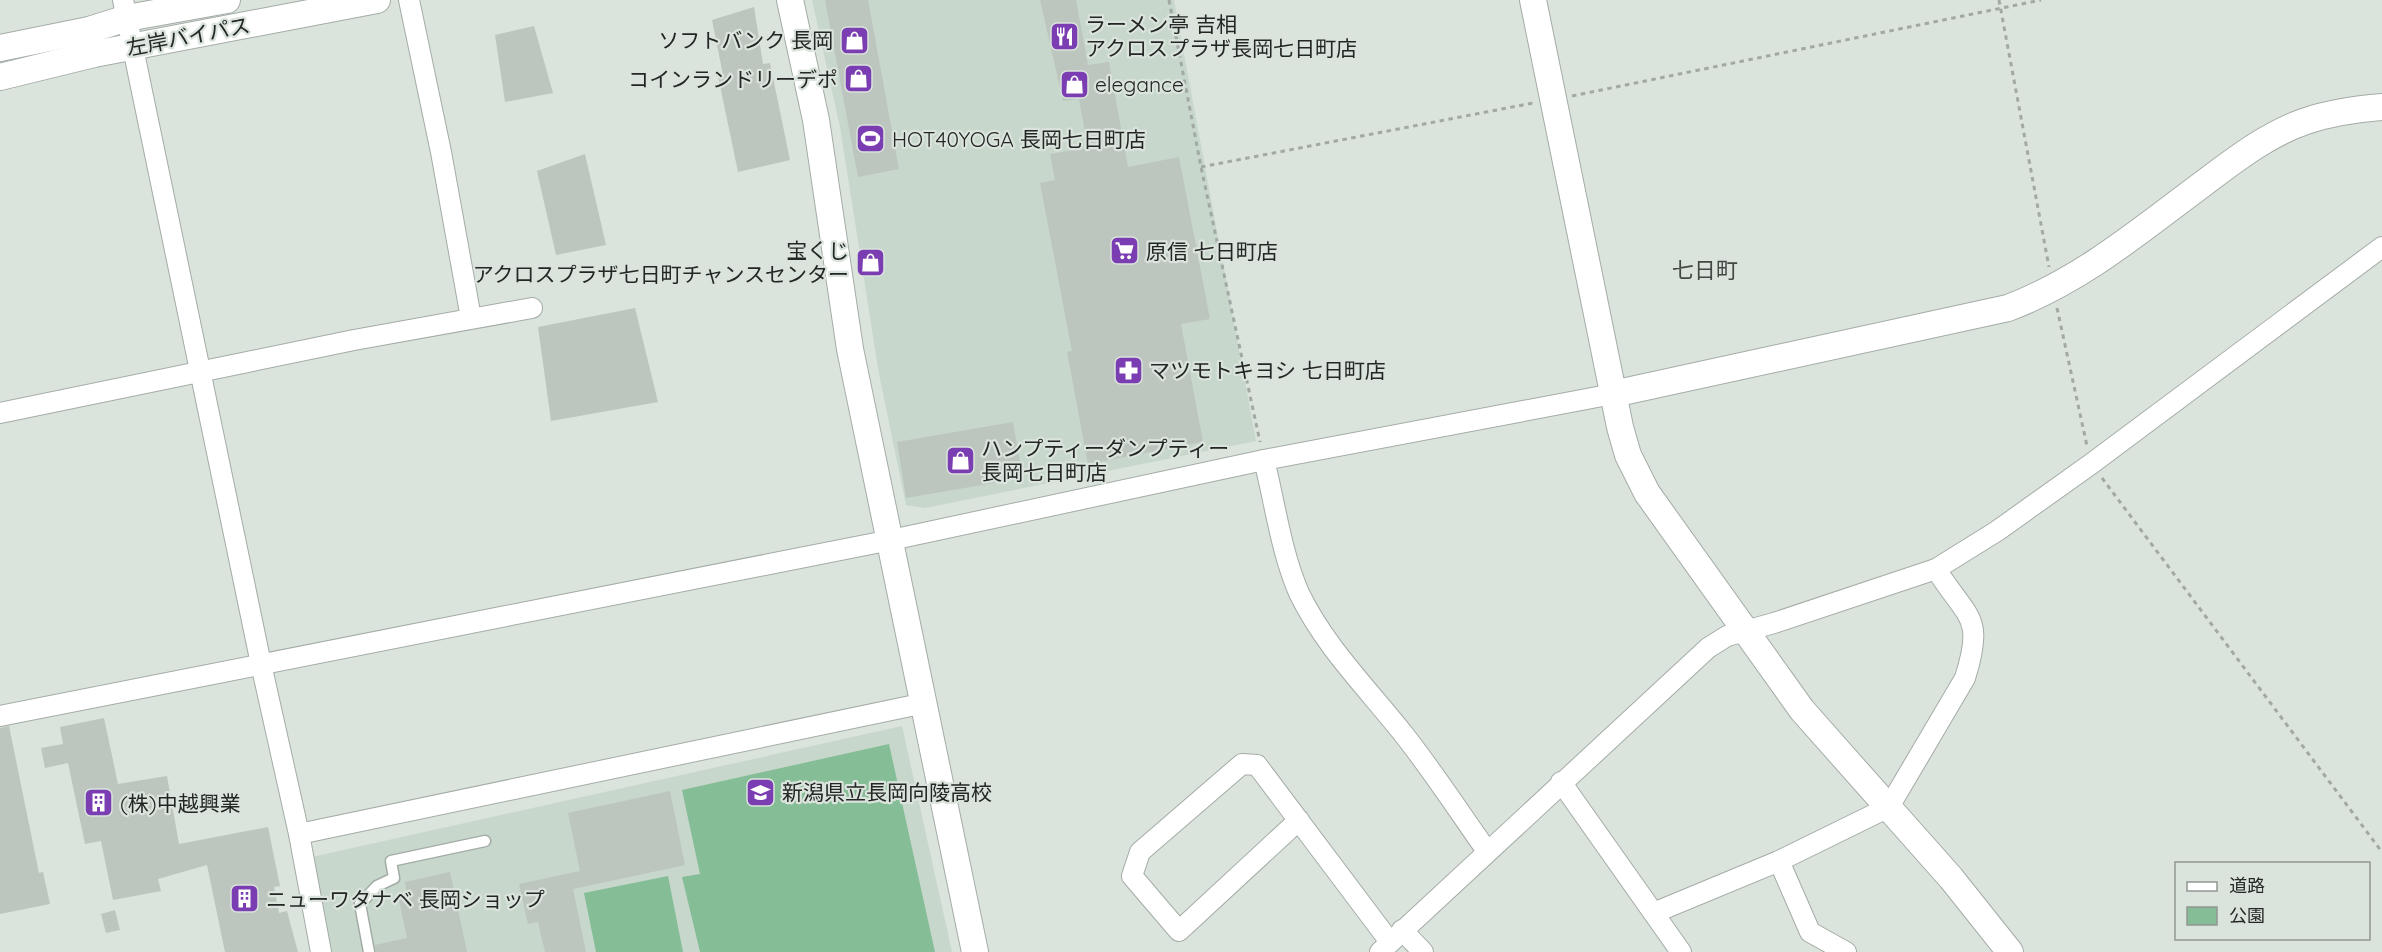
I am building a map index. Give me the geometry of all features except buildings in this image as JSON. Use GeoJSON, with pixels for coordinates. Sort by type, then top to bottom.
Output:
{"type":"FeatureCollection","features":[{"type":"Feature","properties":{"kind":"street","name":"左岸バイパス"},"geometry":{"type":"LineString","coordinates":[[0,48],[89,30],[125,9],[227,0]]}},
{"type":"Feature","properties":{"kind":"street","name":"左岸バイパス"},"geometry":{"type":"LineString","coordinates":[[0,77],[132,46],[377,0]]}},
{"type":"Feature","properties":{"kind":"street"},"geometry":{"type":"LineString","coordinates":[[409,0],[441,152],[471,318]]}},
{"type":"Feature","properties":{"kind":"street"},"geometry":{"type":"LineString","coordinates":[[790,0],[816,120],[850,350],[975,952]]}},
{"type":"Feature","properties":{"kind":"street"},"geometry":{"type":"LineString","coordinates":[[1533,0],[1613,394],[1625,446],[1637,476],[1743,630],[1802,710],[1952,878],[2008,951]]}},
{"type":"Feature","properties":{"kind":"street"},"geometry":{"type":"LineString","coordinates":[[125,9],[261,664],[299,834],[321,952]]}},
{"type":"Feature","properties":{"kind":"street"},"geometry":{"type":"LineString","coordinates":[[0,716],[891,540],[1264,460],[1613,394],[2018,304],[2053,289],[2087,269],[2236,159],[2274,135],[2305,121],[2350,110],[2382,107]]}},
{"type":"Feature","properties":{"kind":"street"},"geometry":{"type":"LineString","coordinates":[[1390,942],[1708,648],[1727,636],[1743,630],[1774,623],[1936,569],[1997,531],[2091,464],[2382,247]]}},
{"type":"Feature","properties":{"kind":"street"},"geometry":{"type":"LineString","coordinates":[[0,413],[201,371],[532,308]]}},
{"type":"Feature","properties":{"kind":"street"},"geometry":{"type":"LineString","coordinates":[[1264,460],[1289,561],[1299,591],[1314,621],[1331,646],[1405,737],[1487,851]]}},
{"type":"Feature","properties":{"kind":"street"},"geometry":{"type":"LineString","coordinates":[[1656,912],[1779,861],[1889,807],[1965,678],[1972,655],[1974,624],[1936,569]]}},
{"type":"Feature","properties":{"kind":"street"},"geometry":{"type":"LineString","coordinates":[[299,834],[925,703]]}},
{"type":"Feature","properties":{"kind":"street"},"geometry":{"type":"LineString","coordinates":[[1299,820],[1179,931],[1132,876],[1140,852],[1242,764],[1257,765],[1299,820],[1390,942],[1423,952]]}},
{"type":"Feature","properties":{"kind":"street"},"geometry":{"type":"LineString","coordinates":[[1561,782],[1656,912],[1681,952]]}},
{"type":"Feature","properties":{"kind":"street"},"geometry":{"type":"LineString","coordinates":[[1779,861],[1810,932],[1846,952]]}},
{"type":"Feature","properties":{"kind":"lane"},"geometry":{"type":"LineString","coordinates":[[369,952],[360,904],[377,886],[393,878],[391,861],[485,841]]}},
{"type":"Feature","properties":{"kind":"path"},"geometry":{"type":"LineString","coordinates":[[1169,0],[1201,167],[1264,460]]}},
{"type":"Feature","properties":{"kind":"path"},"geometry":{"type":"LineString","coordinates":[[1201,167],[1553,100],[2041,0]]}},
{"type":"Feature","properties":{"kind":"shaded area"},"geometry":{"type":"Polygon","coordinates":[[[812,0],[1174,0],[1256,441],[925,508],[906,505],[879,374],[840,127],[812,0]]]}},
{"type":"Feature","properties":{"kind":"shaded area","name":"新潟県立長岡向陵高校"},"geometry":{"type":"Polygon","coordinates":[[[902,726],[952,952],[332,952],[312,857],[902,726]]]}},
{"type":"Feature","properties":{"kind":"green space"},"geometry":{"type":"Polygon","coordinates":[[[889,744],[935,952],[700,952],[682,877],[700,874],[682,790],[889,744]]]}},
{"type":"Feature","properties":{"kind":"green space"},"geometry":{"type":"Polygon","coordinates":[[[668,876],[683,952],[596,952],[584,893],[668,876]]]}},
{"type":"Feature","properties":{"kind":"place","name":"ラーメン亭 吉相 アクロスプラザ長岡七日町店"},"geometry":{"type":"Point","coordinates":[1064,36]}},
{"type":"Feature","properties":{"kind":"place","name":"ソフトバンク 長岡"},"geometry":{"type":"Point","coordinates":[854,40]}},
{"type":"Feature","properties":{"kind":"place","name":"コインランドリーデポ"},"geometry":{"type":"Point","coordinates":[859,79]}},
{"type":"Feature","properties":{"kind":"place","name":"elegance"},"geometry":{"type":"Point","coordinates":[1074,84]}},
{"type":"Feature","properties":{"kind":"place","name":"HOT40YOGA 長岡七日町店"},"geometry":{"type":"Point","coordinates":[871,139]}},
{"type":"Feature","properties":{"kind":"place","name":"原信 七日町店"},"geometry":{"type":"Point","coordinates":[1125,251]}},
{"type":"Feature","properties":{"kind":"place","name":"宝くじ アクロスプラザ七日町チャンスセンター"},"geometry":{"type":"Point","coordinates":[870,262]}},
{"type":"Feature","properties":{"kind":"place","name":"マツモトキヨシ 七日町店"},"geometry":{"type":"Point","coordinates":[1128,370]}},
{"type":"Feature","properties":{"kind":"place","name":"ハンプティーダンプティー 長岡七日町店"},"geometry":{"type":"Point","coordinates":[960,460]}},
{"type":"Feature","properties":{"kind":"place","name":"新潟県立長岡向陵高校"},"geometry":{"type":"Point","coordinates":[761,792]}},
{"type":"Feature","properties":{"kind":"place","name":"(株)中越興業"},"geometry":{"type":"Point","coordinates":[99,803]}},
{"type":"Feature","properties":{"kind":"place","name":"ニューワタナベ 長岡ショップ"},"geometry":{"type":"Point","coordinates":[245,899]}},
{"type":"Feature","properties":{"kind":"district","name":"七日町"},"geometry":{"type":"Point","coordinates":[1705,270]}}]}
